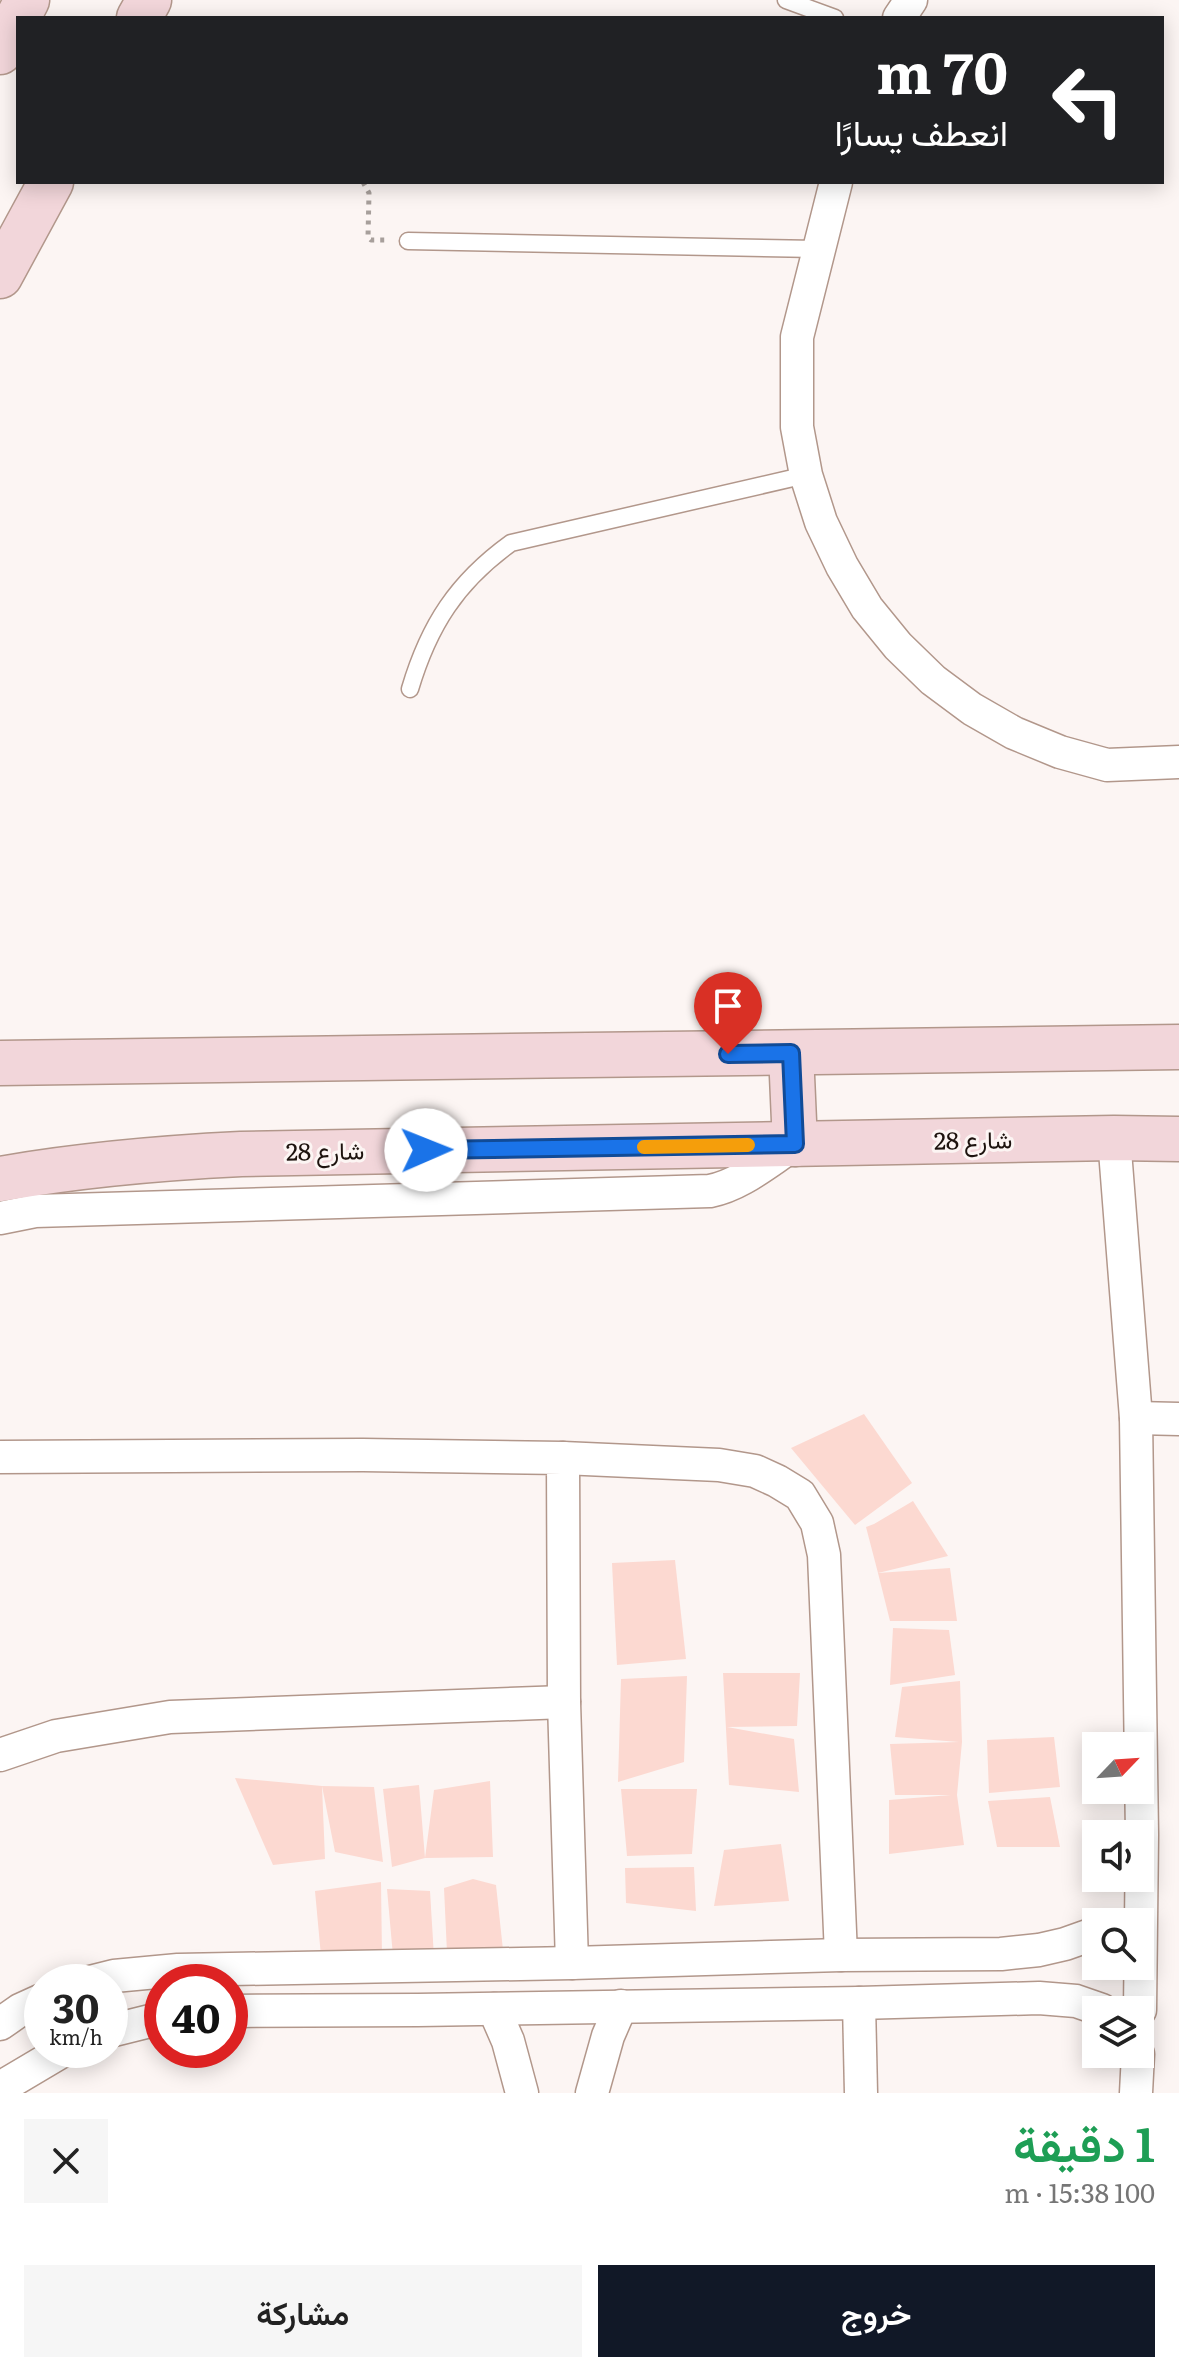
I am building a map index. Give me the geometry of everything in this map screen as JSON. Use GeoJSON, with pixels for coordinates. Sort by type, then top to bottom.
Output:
{"type":"FeatureCollection","features":[{"type":"Feature","properties":{"kind":"street"},"geometry":{"type":"LineString","coordinates":[[0,52],[16,21]]}},
{"type":"Feature","properties":{"kind":"street"},"geometry":{"type":"LineString","coordinates":[[0,276],[50,184]]}},
{"type":"Feature","properties":{"kind":"street"},"geometry":{"type":"LineString","coordinates":[[835,184],[797,337],[797,427],[806,475],[821,522],[842,566],[898,646],[933,680],[972,709],[1060,752],[1107,765],[1179,762]]}},
{"type":"Feature","properties":{"kind":"street"},"geometry":{"type":"LineString","coordinates":[[0,1063],[1179,1047]]}},
{"type":"Feature","properties":{"kind":"street"},"geometry":{"type":"LineString","coordinates":[[791,1053],[795,1144]]}},
{"type":"Feature","properties":{"kind":"street"},"geometry":{"type":"LineString","coordinates":[[1114,1138],[1136,1418],[1133,1908]]}},
{"type":"Feature","properties":{"kind":"street","name":"شارع 28"},"geometry":{"type":"LineString","coordinates":[[0,1188],[80,1166],[161,1157],[1179,1139]]}},
{"type":"Feature","properties":{"kind":"street"},"geometry":{"type":"LineString","coordinates":[[1136,1418],[1179,1419]]}},
{"type":"Feature","properties":{"kind":"street"},"geometry":{"type":"LineString","coordinates":[[0,1457],[363,1455],[563,1458],[719,1465],[755,1471],[777,1481],[800,1495],[817,1523],[824,1555],[841,1955]]}},
{"type":"Feature","properties":{"kind":"street"},"geometry":{"type":"LineString","coordinates":[[563,1458],[564,1702],[572,1963]]}},
{"type":"Feature","properties":{"kind":"street"},"geometry":{"type":"LineString","coordinates":[[0,1755],[56,1736],[170,1717],[564,1702]]}},
{"type":"Feature","properties":{"kind":"street"},"geometry":{"type":"LineString","coordinates":[[128,1975],[178,1970],[1001,1954],[1039,1950],[1082,1937]]}},
{"type":"Feature","properties":{"kind":"street"},"geometry":{"type":"LineString","coordinates":[[248,2011],[1039,1998],[1082,2003]]}},
{"type":"Feature","properties":{"kind":"street"},"geometry":{"type":"LineString","coordinates":[[859,2003],[861,2093]]}},
{"type":"Feature","properties":{"kind":"street"},"geometry":{"type":"LineString","coordinates":[[592,2093],[608,2036],[621,2006]]}},
{"type":"Feature","properties":{"kind":"street"},"geometry":{"type":"LineString","coordinates":[[0,2024],[24,2008]]}},
{"type":"Feature","properties":{"kind":"street"},"geometry":{"type":"LineString","coordinates":[[494,2009],[508,2041],[522,2093]]}},
{"type":"Feature","properties":{"kind":"street"},"geometry":{"type":"LineString","coordinates":[[0,2090],[35,2068]]}},
{"type":"Feature","properties":{"kind":"street"},"geometry":{"type":"LineString","coordinates":[[1136,2093],[1137,2068]]}},
{"type":"Feature","properties":{"kind":"lane"},"geometry":{"type":"LineString","coordinates":[[786,0],[830,16]]}},
{"type":"Feature","properties":{"kind":"lane"},"geometry":{"type":"LineString","coordinates":[[408,241],[817,249]]}},
{"type":"Feature","properties":{"kind":"lane"},"geometry":{"type":"LineString","coordinates":[[410,689],[420,656],[452,598],[474,573],[511,543],[806,475]]}},
{"type":"Feature","properties":{"kind":"path"},"geometry":{"type":"LineString","coordinates":[[364,184],[369,193],[368,237],[371,240],[408,241]]}},
{"type":"Feature","properties":{"kind":"building"},"geometry":{"type":"Polygon","coordinates":[[[864,1414],[912,1483],[855,1525],[791,1448],[864,1414]]]}},
{"type":"Feature","properties":{"kind":"building"},"geometry":{"type":"Polygon","coordinates":[[[913,1501],[948,1556],[878,1573],[866,1527],[913,1501]]]}},
{"type":"Feature","properties":{"kind":"building"},"geometry":{"type":"Polygon","coordinates":[[[675,1560],[686,1659],[617,1665],[612,1563],[675,1560]]]}},
{"type":"Feature","properties":{"kind":"building"},"geometry":{"type":"Polygon","coordinates":[[[950,1568],[957,1621],[890,1621],[878,1573],[950,1568]]]}},
{"type":"Feature","properties":{"kind":"building"},"geometry":{"type":"Polygon","coordinates":[[[893,1628],[949,1630],[955,1675],[890,1685],[893,1628]]]}},
{"type":"Feature","properties":{"kind":"building"},"geometry":{"type":"Polygon","coordinates":[[[723,1673],[800,1673],[797,1726],[727,1727],[794,1739],[799,1792],[729,1785],[723,1673]]]}},
{"type":"Feature","properties":{"kind":"building"},"geometry":{"type":"Polygon","coordinates":[[[687,1676],[684,1762],[618,1782],[621,1679],[687,1676]]]}},
{"type":"Feature","properties":{"kind":"building"},"geometry":{"type":"Polygon","coordinates":[[[960,1681],[962,1742],[957,1795],[964,1845],[889,1854],[889,1800],[951,1795],[895,1795],[890,1744],[959,1742],[895,1737],[902,1687],[960,1681]]]}},
{"type":"Feature","properties":{"kind":"building"},"geometry":{"type":"Polygon","coordinates":[[[1054,1737],[1060,1787],[989,1793],[987,1740],[1054,1737]]]}},
{"type":"Feature","properties":{"kind":"building"},"geometry":{"type":"Polygon","coordinates":[[[235,1778],[322,1786],[325,1859],[273,1865],[235,1778]]]}},
{"type":"Feature","properties":{"kind":"building"},"geometry":{"type":"Polygon","coordinates":[[[490,1781],[493,1857],[425,1858],[434,1790],[490,1781]]]}},
{"type":"Feature","properties":{"kind":"building"},"geometry":{"type":"Polygon","coordinates":[[[419,1785],[425,1858],[392,1867],[383,1789],[419,1785]]]}},
{"type":"Feature","properties":{"kind":"building"},"geometry":{"type":"Polygon","coordinates":[[[322,1786],[374,1787],[383,1862],[335,1852],[322,1786]]]}},
{"type":"Feature","properties":{"kind":"building"},"geometry":{"type":"Polygon","coordinates":[[[621,1789],[697,1789],[692,1854],[627,1856],[621,1789]]]}},
{"type":"Feature","properties":{"kind":"building"},"geometry":{"type":"Polygon","coordinates":[[[1050,1797],[1060,1847],[997,1847],[988,1801],[1050,1797]]]}},
{"type":"Feature","properties":{"kind":"building"},"geometry":{"type":"Polygon","coordinates":[[[781,1844],[789,1901],[714,1906],[724,1850],[781,1844]]]}},
{"type":"Feature","properties":{"kind":"building"},"geometry":{"type":"Polygon","coordinates":[[[694,1867],[696,1911],[626,1903],[625,1868],[694,1867]]]}},
{"type":"Feature","properties":{"kind":"building"},"geometry":{"type":"Polygon","coordinates":[[[473,1879],[496,1885],[503,1950],[447,1953],[444,1888],[473,1879]]]}},
{"type":"Feature","properties":{"kind":"building"},"geometry":{"type":"Polygon","coordinates":[[[381,1882],[382,1957],[321,1956],[315,1891],[381,1882]]]}},
{"type":"Feature","properties":{"kind":"building"},"geometry":{"type":"Polygon","coordinates":[[[387,1889],[430,1891],[434,1957],[393,1956],[387,1889]]]}},
{"type":"Feature","properties":{"kind":"slow traffic"},"geometry":{"type":"LineString","coordinates":[[644,1147],[748,1145]]}},
{"type":"Feature","properties":{"kind":"route"},"geometry":{"type":"LineString","coordinates":[[426,1150],[795,1144],[791,1053],[728,1054]]}}]}
